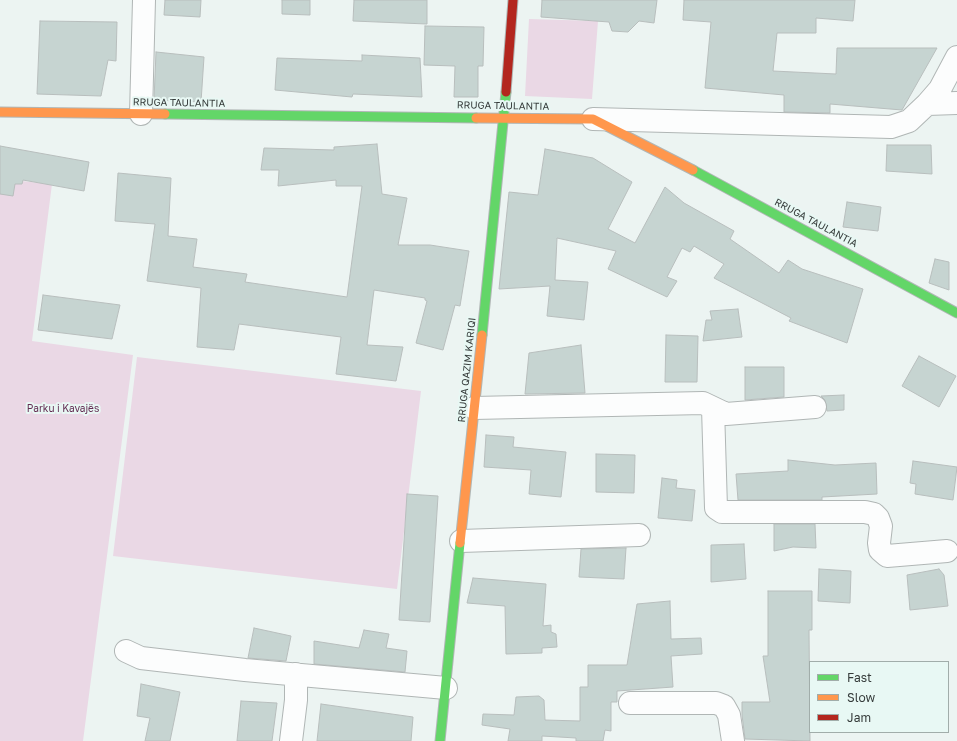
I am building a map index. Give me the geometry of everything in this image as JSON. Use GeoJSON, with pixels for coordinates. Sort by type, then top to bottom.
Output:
{"type":"FeatureCollection","features":[{"type":"Feature","properties":{"kind":"street"},"geometry":{"type":"LineString","coordinates":[[141,114],[144,0]]}},
{"type":"Feature","properties":{"kind":"street","name":"RRUGA QAZIM KARIQI"},"geometry":{"type":"LineString","coordinates":[[440,741],[504,117],[513,0]]}},
{"type":"Feature","properties":{"kind":"street"},"geometry":{"type":"LineString","coordinates":[[592,118],[846,124],[891,127],[909,121],[926,104],[940,89],[957,57]]}},
{"type":"Feature","properties":{"kind":"street"},"geometry":{"type":"LineString","coordinates":[[926,104],[957,104]]}},
{"type":"Feature","properties":{"kind":"street","name":"RRUGA TAULANTIA"},"geometry":{"type":"LineString","coordinates":[[0,112],[592,118],[663,154],[957,313]]}},
{"type":"Feature","properties":{"kind":"street"},"geometry":{"type":"LineString","coordinates":[[474,408],[702,404],[726,414],[815,407]]}},
{"type":"Feature","properties":{"kind":"street"},"geometry":{"type":"LineString","coordinates":[[713,408],[716,508],[722,512],[865,512],[874,514],[878,518],[881,526],[880,550],[887,556],[947,551]]}},
{"type":"Feature","properties":{"kind":"street"},"geometry":{"type":"LineString","coordinates":[[461,542],[639,535]]}},
{"type":"Feature","properties":{"kind":"street"},"geometry":{"type":"LineString","coordinates":[[126,652],[141,658],[446,688]]}},
{"type":"Feature","properties":{"kind":"street"},"geometry":{"type":"LineString","coordinates":[[291,741],[296,700],[296,674]]}},
{"type":"Feature","properties":{"kind":"street"},"geometry":{"type":"LineString","coordinates":[[630,703],[716,703],[724,706],[729,715],[733,741]]}},
{"type":"Feature","properties":{"kind":"green space"},"geometry":{"type":"Polygon","coordinates":[[[529,19],[598,21],[592,99],[525,96],[529,19]]]}},
{"type":"Feature","properties":{"kind":"green space","name":"Parku i Kavajës"},"geometry":{"type":"Polygon","coordinates":[[[0,179],[52,184],[32,341],[133,355],[83,741],[0,741],[0,179]]]}},
{"type":"Feature","properties":{"kind":"green space"},"geometry":{"type":"Polygon","coordinates":[[[137,357],[421,391],[397,589],[113,556],[137,357]]]}},
{"type":"Feature","properties":{"kind":"building"},"geometry":{"type":"Polygon","coordinates":[[[165,0],[201,0],[200,17],[164,15],[165,0]]]}},
{"type":"Feature","properties":{"kind":"building"},"geometry":{"type":"Polygon","coordinates":[[[282,0],[310,0],[310,15],[282,14],[282,0]]]}},
{"type":"Feature","properties":{"kind":"building"},"geometry":{"type":"Polygon","coordinates":[[[354,0],[427,0],[427,24],[353,21],[354,0]]]}},
{"type":"Feature","properties":{"kind":"building"},"geometry":{"type":"Polygon","coordinates":[[[542,0],[657,0],[654,23],[639,21],[628,32],[612,31],[609,22],[541,17],[542,0]]]}},
{"type":"Feature","properties":{"kind":"building"},"geometry":{"type":"Polygon","coordinates":[[[684,0],[855,0],[853,21],[816,18],[816,33],[777,33],[773,71],[836,74],[837,48],[937,48],[902,110],[830,104],[830,113],[784,112],[784,95],[705,88],[711,22],[683,20],[684,0]]]}},
{"type":"Feature","properties":{"kind":"building"},"geometry":{"type":"Polygon","coordinates":[[[40,21],[117,22],[116,61],[108,60],[101,96],[37,94],[40,21]]]}},
{"type":"Feature","properties":{"kind":"building"},"geometry":{"type":"Polygon","coordinates":[[[425,26],[484,27],[483,66],[478,66],[478,97],[454,97],[455,66],[424,65],[425,26]]]}},
{"type":"Feature","properties":{"kind":"building"},"geometry":{"type":"Polygon","coordinates":[[[156,52],[204,57],[201,102],[154,100],[156,52]]]}},
{"type":"Feature","properties":{"kind":"building"},"geometry":{"type":"Polygon","coordinates":[[[362,55],[420,58],[422,97],[353,94],[352,97],[275,90],[277,58],[362,61],[362,55]]]}},
{"type":"Feature","properties":{"kind":"building"},"geometry":{"type":"Polygon","coordinates":[[[377,144],[382,194],[407,198],[398,245],[430,245],[469,251],[460,306],[455,305],[443,350],[416,343],[427,301],[425,298],[374,290],[367,345],[403,347],[396,381],[336,374],[341,337],[239,324],[234,350],[197,347],[201,288],[147,281],[155,224],[115,221],[118,173],[171,178],[168,236],[197,239],[193,267],[247,274],[245,282],[347,297],[362,186],[336,186],[336,180],[278,186],[279,170],[261,170],[264,148],[334,150],[334,147],[377,144]]]}},
{"type":"Feature","properties":{"kind":"building"},"geometry":{"type":"Polygon","coordinates":[[[887,145],[931,145],[932,174],[886,171],[887,145]]]}},
{"type":"Feature","properties":{"kind":"building"},"geometry":{"type":"Polygon","coordinates":[[[0,146],[89,162],[84,191],[23,180],[22,184],[15,184],[13,196],[0,194],[0,146]]]}},
{"type":"Feature","properties":{"kind":"building"},"geometry":{"type":"Polygon","coordinates":[[[545,149],[593,158],[632,182],[608,229],[635,243],[665,187],[684,203],[734,231],[730,239],[779,273],[788,260],[802,269],[863,289],[847,343],[789,321],[791,318],[714,278],[724,264],[694,246],[690,252],[682,248],[667,277],[677,281],[667,297],[608,269],[616,251],[557,238],[555,280],[588,282],[584,320],[547,316],[550,286],[499,289],[509,192],[538,195],[545,149]]]}},
{"type":"Feature","properties":{"kind":"building"},"geometry":{"type":"Polygon","coordinates":[[[847,202],[881,207],[878,231],[843,227],[847,202]]]}},
{"type":"Feature","properties":{"kind":"building"},"geometry":{"type":"Polygon","coordinates":[[[935,259],[949,262],[949,290],[929,283],[935,259]]]}},
{"type":"Feature","properties":{"kind":"building"},"geometry":{"type":"Polygon","coordinates":[[[43,295],[120,305],[112,339],[38,330],[43,295]]]}},
{"type":"Feature","properties":{"kind":"building"},"geometry":{"type":"Polygon","coordinates":[[[738,309],[742,337],[703,341],[706,320],[712,320],[710,311],[738,309]]]}},
{"type":"Feature","properties":{"kind":"building"},"geometry":{"type":"Polygon","coordinates":[[[666,335],[698,336],[697,382],[665,382],[666,335]]]}},
{"type":"Feature","properties":{"kind":"building"},"geometry":{"type":"Polygon","coordinates":[[[581,345],[585,393],[525,394],[529,353],[581,345]]]}},
{"type":"Feature","properties":{"kind":"building"},"geometry":{"type":"Polygon","coordinates":[[[919,356],[956,376],[939,407],[902,386],[919,356]]]}},
{"type":"Feature","properties":{"kind":"building"},"geometry":{"type":"Polygon","coordinates":[[[745,367],[784,367],[784,397],[745,400],[745,367]]]}},
{"type":"Feature","properties":{"kind":"building"},"geometry":{"type":"Polygon","coordinates":[[[844,395],[844,410],[827,411],[825,400],[821,396],[844,395]]]}},
{"type":"Feature","properties":{"kind":"building"},"geometry":{"type":"Polygon","coordinates":[[[486,435],[514,437],[513,447],[566,452],[561,497],[529,494],[531,470],[484,467],[486,435]]]}},
{"type":"Feature","properties":{"kind":"building"},"geometry":{"type":"Polygon","coordinates":[[[596,454],[635,455],[634,493],[596,492],[596,454]]]}},
{"type":"Feature","properties":{"kind":"building"},"geometry":{"type":"Polygon","coordinates":[[[788,460],[835,465],[876,463],[877,494],[822,497],[822,500],[738,500],[736,474],[788,471],[788,460]]]}},
{"type":"Feature","properties":{"kind":"building"},"geometry":{"type":"Polygon","coordinates":[[[913,461],[957,467],[953,500],[915,494],[916,484],[910,483],[913,461]]]}},
{"type":"Feature","properties":{"kind":"building"},"geometry":{"type":"Polygon","coordinates":[[[662,478],[677,480],[676,488],[695,490],[692,521],[658,518],[662,478]]]}},
{"type":"Feature","properties":{"kind":"building"},"geometry":{"type":"Polygon","coordinates":[[[407,494],[438,496],[430,622],[399,620],[407,494]]]}},
{"type":"Feature","properties":{"kind":"building"},"geometry":{"type":"Polygon","coordinates":[[[774,524],[815,524],[816,548],[793,547],[774,551],[774,524]]]}},
{"type":"Feature","properties":{"kind":"building"},"geometry":{"type":"Polygon","coordinates":[[[744,544],[746,579],[711,582],[711,545],[744,544]]]}},
{"type":"Feature","properties":{"kind":"building"},"geometry":{"type":"Polygon","coordinates":[[[626,548],[624,579],[579,577],[581,549],[626,548]]]}},
{"type":"Feature","properties":{"kind":"building"},"geometry":{"type":"Polygon","coordinates":[[[819,569],[851,571],[850,603],[818,601],[819,569]]]}},
{"type":"Feature","properties":{"kind":"building"},"geometry":{"type":"Polygon","coordinates":[[[939,569],[944,575],[948,606],[910,610],[907,575],[939,569]]]}},
{"type":"Feature","properties":{"kind":"building"},"geometry":{"type":"Polygon","coordinates":[[[473,578],[546,584],[543,626],[551,625],[551,632],[556,634],[557,647],[542,648],[542,653],[506,654],[505,606],[467,603],[473,578]]]}},
{"type":"Feature","properties":{"kind":"building"},"geometry":{"type":"Polygon","coordinates":[[[768,591],[812,591],[812,630],[809,630],[810,741],[745,739],[742,702],[770,702],[763,656],[768,656],[768,591]]]}},
{"type":"Feature","properties":{"kind":"building"},"geometry":{"type":"Polygon","coordinates":[[[670,601],[671,639],[701,638],[702,654],[671,656],[673,687],[617,691],[617,702],[611,702],[611,731],[605,730],[603,741],[576,741],[576,738],[542,736],[542,741],[508,741],[510,729],[482,725],[483,714],[514,715],[516,697],[539,696],[544,700],[545,720],[580,721],[580,687],[588,687],[588,665],[627,665],[637,604],[670,601]]]}},
{"type":"Feature","properties":{"kind":"building"},"geometry":{"type":"Polygon","coordinates":[[[254,628],[291,636],[286,661],[248,658],[254,628]]]}},
{"type":"Feature","properties":{"kind":"building"},"geometry":{"type":"Polygon","coordinates":[[[364,630],[389,634],[386,648],[407,651],[405,672],[314,664],[314,641],[359,648],[364,630]]]}},
{"type":"Feature","properties":{"kind":"building"},"geometry":{"type":"Polygon","coordinates":[[[141,684],[180,692],[170,741],[145,741],[150,718],[137,716],[141,684]]]}},
{"type":"Feature","properties":{"kind":"building"},"geometry":{"type":"Polygon","coordinates":[[[241,701],[277,703],[272,741],[237,741],[241,701]]]}},
{"type":"Feature","properties":{"kind":"building"},"geometry":{"type":"Polygon","coordinates":[[[321,704],[413,717],[411,741],[317,741],[321,704]]]}},
{"type":"Feature","properties":{"kind":"traffic: fast"},"geometry":{"type":"LineString","coordinates":[[482,335],[506,92]]}},
{"type":"Feature","properties":{"kind":"traffic: fast"},"geometry":{"type":"LineString","coordinates":[[165,114],[476,118]]}},
{"type":"Feature","properties":{"kind":"traffic: fast"},"geometry":{"type":"LineString","coordinates":[[693,170],[957,313]]}},
{"type":"Feature","properties":{"kind":"traffic: fast"},"geometry":{"type":"LineString","coordinates":[[440,741],[460,543]]}},
{"type":"Feature","properties":{"kind":"traffic: slow"},"geometry":{"type":"LineString","coordinates":[[0,112],[165,114]]}},
{"type":"Feature","properties":{"kind":"traffic: slow"},"geometry":{"type":"LineString","coordinates":[[476,118],[593,119],[693,170]]}},
{"type":"Feature","properties":{"kind":"traffic: slow"},"geometry":{"type":"LineString","coordinates":[[460,543],[482,335]]}},
{"type":"Feature","properties":{"kind":"traffic: jam"},"geometry":{"type":"LineString","coordinates":[[506,92],[513,0]]}}]}
